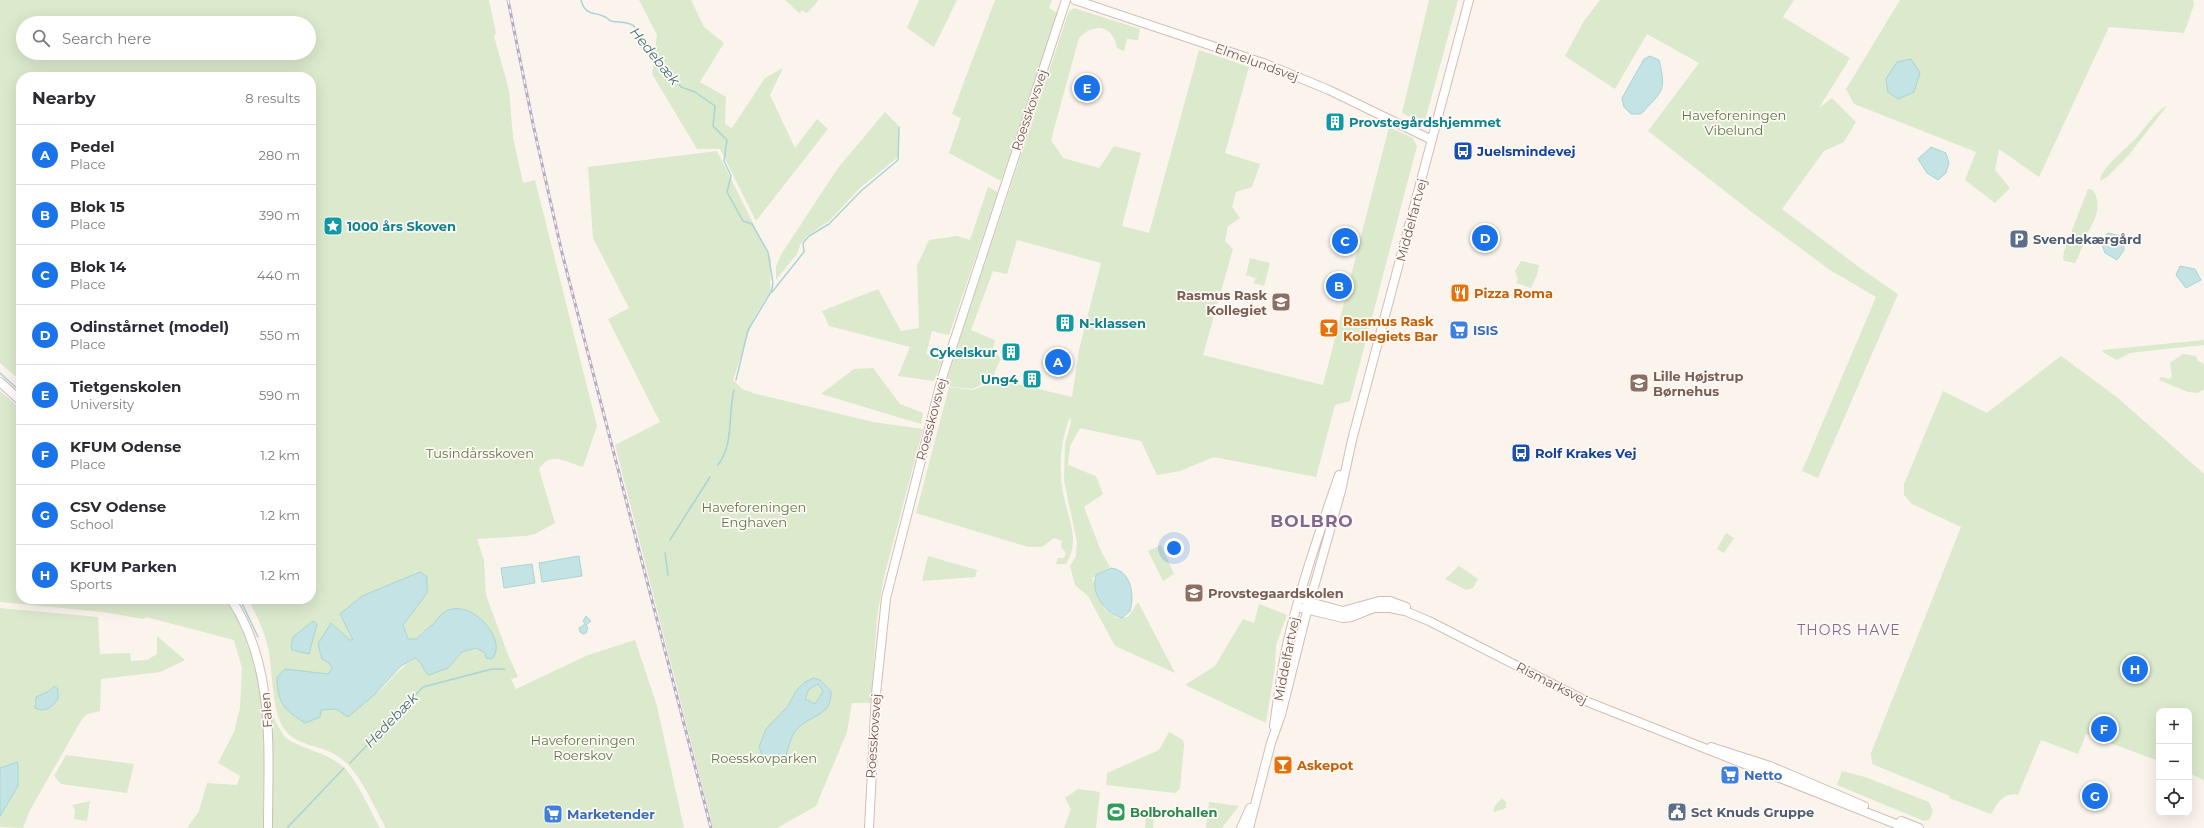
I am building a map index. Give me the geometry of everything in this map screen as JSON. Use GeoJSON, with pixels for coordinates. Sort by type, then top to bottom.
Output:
{"type":"FeatureCollection","features":[{"type":"Feature","properties":{"kind":"main road","name":"Roesskovsvej"},"geometry":{"type":"LineString","coordinates":[[869,828],[876,694],[886,598],[942,378],[1066,0]]}},
{"type":"Feature","properties":{"kind":"main road","name":"Elmelundsvej"},"geometry":{"type":"LineString","coordinates":[[1075,0],[1266,64],[1330,90],[1432,140]]}},
{"type":"Feature","properties":{"kind":"main road","name":"Middelfartvej"},"geometry":{"type":"LineString","coordinates":[[1249,828],[1271,743],[1287,645],[1305,605],[1340,491],[1352,440],[1469,0]]}},
{"type":"Feature","properties":{"kind":"main road"},"geometry":{"type":"LineString","coordinates":[[0,382],[16,396]]}},
{"type":"Feature","properties":{"kind":"main road","name":"Middelfartvej"},"geometry":{"type":"LineString","coordinates":[[1271,743],[1281,716],[1291,674],[1321,528],[1352,440]]}},
{"type":"Feature","properties":{"kind":"main road","name":"Rismarksvej"},"geometry":{"type":"LineString","coordinates":[[1305,605],[1343,611],[1372,602],[1390,601],[1399,604],[1429,621],[1588,702],[1906,828]]}},
{"type":"Feature","properties":{"kind":"main road","name":"Falen"},"geometry":{"type":"LineString","coordinates":[[235,604],[246,624],[255,646],[266,694],[268,828]]}},
{"type":"Feature","properties":{"kind":"main road"},"geometry":{"type":"LineString","coordinates":[[1281,716],[1288,705],[1305,605]]}},
{"type":"Feature","properties":{"kind":"main road","name":"Rismarksvej"},"geometry":{"type":"LineString","coordinates":[[1678,737],[1746,758],[1789,774],[1884,815],[1919,828]]}},
{"type":"Feature","properties":{"kind":"main road"},"geometry":{"type":"LineString","coordinates":[[1732,760],[1778,774],[1789,774]]}},
{"type":"Feature","properties":{"kind":"main road"},"geometry":{"type":"LineString","coordinates":[[1241,828],[1264,772]]}},
{"type":"Feature","properties":{"kind":"main road"},"geometry":{"type":"LineString","coordinates":[[1775,777],[1790,778],[1835,793]]}},
{"type":"Feature","properties":{"kind":"main road"},"geometry":{"type":"LineString","coordinates":[[1237,828],[1248,813]]}},
{"type":"Feature","properties":{"kind":"green space"},"geometry":{"type":"Polygon","coordinates":[[[0,0],[489,0],[496,33],[494,36],[509,90],[513,137],[523,183],[535,180],[597,426],[583,467],[559,459],[553,459],[548,460],[539,469],[555,523],[535,534],[526,536],[477,539],[484,560],[486,595],[518,677],[511,679],[516,689],[588,655],[635,640],[657,706],[684,828],[386,828],[360,780],[347,764],[333,753],[304,743],[290,736],[280,722],[273,690],[268,647],[262,628],[251,604],[316,604],[316,72],[16,72],[16,377],[0,363],[0,0]],[[420,572],[403,579],[353,640],[350,641],[342,635],[329,663],[332,668],[328,674],[285,669],[321,710],[349,705],[369,698],[379,691],[403,667],[415,658],[422,662],[426,673],[448,668],[462,652],[477,648],[492,659],[445,611],[431,626],[421,632],[417,639],[408,639],[403,625],[427,593],[420,572]]]}},
{"type":"Feature","properties":{"kind":"green space"},"geometry":{"type":"Polygon","coordinates":[[[639,0],[691,0],[704,27],[724,43],[700,82],[726,97],[725,124],[732,128],[765,78],[783,68],[770,95],[795,148],[817,119],[828,129],[756,221],[720,149],[697,149],[652,74],[657,35],[639,0]]]}},
{"type":"Feature","properties":{"kind":"green space"},"geometry":{"type":"Polygon","coordinates":[[[785,0],[819,0],[807,13],[801,10],[800,14],[785,0]]]}},
{"type":"Feature","properties":{"kind":"green space"},"geometry":{"type":"Polygon","coordinates":[[[919,0],[957,0],[934,47],[907,28],[919,0]]]}},
{"type":"Feature","properties":{"kind":"green space"},"geometry":{"type":"Polygon","coordinates":[[[995,0],[1052,0],[1049,8],[1059,14],[1001,181],[949,153],[961,118],[952,114],[995,0]]]}},
{"type":"Feature","properties":{"kind":"green space"},"geometry":{"type":"Polygon","coordinates":[[[1429,0],[1458,0],[1424,124],[1402,113],[1429,0]]]}},
{"type":"Feature","properties":{"kind":"green space","name":"Haveforeningen Vibelund"},"geometry":{"type":"Polygon","coordinates":[[[1600,0],[1794,0],[1783,17],[1850,58],[1819,108],[1832,98],[1856,122],[1844,142],[1824,151],[1782,209],[1860,268],[1898,294],[1818,478],[1802,471],[1876,297],[1830,270],[1749,210],[1648,131],[1699,63],[1647,34],[1615,89],[1565,56],[1584,21],[1600,0]]]}},
{"type":"Feature","properties":{"kind":"green space"},"geometry":{"type":"Polygon","coordinates":[[[1900,0],[2193,0],[2194,5],[2184,33],[2109,27],[2039,177],[1999,149],[1995,170],[2010,188],[1995,203],[1965,180],[1976,152],[1854,104],[1846,89],[1900,0]]]}},
{"type":"Feature","properties":{"kind":"green space"},"geometry":{"type":"Polygon","coordinates":[[[1074,8],[1140,29],[1138,40],[1127,39],[1124,51],[1117,48],[1115,40],[1111,34],[1102,28],[1091,30],[1079,38],[1051,140],[1063,158],[1099,168],[1114,146],[1141,153],[1122,226],[1149,233],[1199,50],[1249,67],[1225,153],[1260,164],[1252,187],[1236,192],[1232,207],[1240,218],[1228,226],[1225,241],[1233,249],[1203,355],[1323,385],[1389,127],[1413,138],[1417,146],[1350,401],[1335,405],[1316,477],[1214,457],[1180,471],[1157,475],[1141,441],[1080,428],[1070,446],[1068,465],[1096,476],[1103,494],[1084,507],[1101,551],[1110,567],[1092,578],[1104,608],[1117,618],[1128,617],[1138,602],[1175,673],[1115,646],[1088,596],[1075,585],[1070,566],[1076,556],[1077,542],[1064,481],[1065,444],[1071,422],[1070,417],[1063,443],[1061,461],[1062,487],[1073,536],[1071,554],[1066,564],[1056,564],[1058,558],[1064,558],[1066,553],[1061,547],[1062,541],[1054,538],[1042,547],[1028,547],[916,513],[949,387],[972,390],[1000,380],[1072,397],[1079,350],[1101,263],[1017,240],[1007,274],[993,271],[971,330],[995,340],[993,350],[1001,359],[993,380],[972,389],[945,386],[1069,11],[1074,8]]]}},
{"type":"Feature","properties":{"kind":"green space"},"geometry":{"type":"Polygon","coordinates":[[[2167,106],[2127,157],[2107,177],[2100,181],[2101,176],[2115,158],[2137,137],[2156,114],[2167,106]]]}},
{"type":"Feature","properties":{"kind":"green space"},"geometry":{"type":"Polygon","coordinates":[[[885,112],[898,125],[898,157],[860,188],[829,221],[808,235],[801,243],[797,254],[776,280],[776,266],[782,253],[838,168],[885,112]]]}},
{"type":"Feature","properties":{"kind":"green space","name":"Haveforeningen Enghaven"},"geometry":{"type":"Polygon","coordinates":[[[717,151],[771,259],[770,292],[754,317],[733,380],[742,389],[753,393],[873,422],[923,429],[884,577],[877,617],[871,703],[852,703],[847,732],[816,806],[777,828],[713,828],[615,445],[660,422],[608,319],[629,308],[593,238],[588,167],[717,151]]]}},
{"type":"Feature","properties":{"kind":"green space"},"geometry":{"type":"Polygon","coordinates":[[[988,187],[998,192],[949,335],[932,331],[926,354],[943,360],[934,381],[898,376],[910,347],[829,326],[822,311],[878,289],[901,331],[919,328],[917,266],[929,240],[957,236],[970,240],[988,187]]]}},
{"type":"Feature","properties":{"kind":"green space"},"geometry":{"type":"Polygon","coordinates":[[[2088,189],[2093,190],[2098,203],[2096,214],[2075,263],[2065,261],[2063,259],[2064,251],[2088,189]]]}},
{"type":"Feature","properties":{"kind":"green space"},"geometry":{"type":"Polygon","coordinates":[[[1250,258],[1270,263],[1264,286],[1254,283],[1258,270],[1255,278],[1246,275],[1250,258]]]}},
{"type":"Feature","properties":{"kind":"green space"},"geometry":{"type":"Polygon","coordinates":[[[1521,261],[1539,265],[1537,275],[1531,288],[1516,283],[1518,279],[1515,271],[1521,261]]]}},
{"type":"Feature","properties":{"kind":"green space"},"geometry":{"type":"Polygon","coordinates":[[[2204,340],[2204,345],[2130,353],[2117,360],[2104,353],[2102,350],[2204,340]]]}},
{"type":"Feature","properties":{"kind":"green space"},"geometry":{"type":"Polygon","coordinates":[[[2183,354],[2196,356],[2198,361],[2204,364],[2204,389],[2198,393],[2188,392],[2159,380],[2161,377],[2170,379],[2172,376],[2170,363],[2183,354]]]}},
{"type":"Feature","properties":{"kind":"green space"},"geometry":{"type":"Polygon","coordinates":[[[2061,356],[2118,398],[2204,474],[2204,780],[2192,774],[2192,708],[2156,708],[2156,760],[2086,734],[2078,754],[2041,740],[2018,795],[2008,795],[2002,799],[1991,814],[1949,798],[1950,796],[1872,764],[1871,753],[1961,527],[1912,504],[1904,495],[1904,484],[1943,391],[1987,413],[2061,356]]]}},
{"type":"Feature","properties":{"kind":"green space"},"geometry":{"type":"Polygon","coordinates":[[[873,368],[900,404],[923,413],[921,424],[821,394],[854,369],[873,368]]]}},
{"type":"Feature","properties":{"kind":"green space"},"geometry":{"type":"Polygon","coordinates":[[[0,391],[16,405],[16,604],[0,602],[0,391]]]}},
{"type":"Feature","properties":{"kind":"green space"},"geometry":{"type":"Polygon","coordinates":[[[1726,533],[1734,538],[1724,553],[1717,549],[1726,533]]]}},
{"type":"Feature","properties":{"kind":"green space"},"geometry":{"type":"Polygon","coordinates":[[[1161,545],[1174,574],[1163,581],[1148,551],[1161,545]]]}},
{"type":"Feature","properties":{"kind":"green space"},"geometry":{"type":"Polygon","coordinates":[[[928,556],[977,570],[975,577],[922,581],[928,556]]]}},
{"type":"Feature","properties":{"kind":"green space"},"geometry":{"type":"Polygon","coordinates":[[[1459,566],[1478,579],[1473,588],[1466,590],[1445,579],[1459,566]]]}},
{"type":"Feature","properties":{"kind":"green space"},"geometry":{"type":"Polygon","coordinates":[[[21,604],[228,604],[240,625],[251,652],[258,681],[264,739],[263,828],[187,828],[199,811],[207,783],[237,785],[240,776],[218,763],[234,732],[240,708],[242,668],[234,640],[146,617],[143,619],[103,612],[21,604]]]}},
{"type":"Feature","properties":{"kind":"green space"},"geometry":{"type":"Polygon","coordinates":[[[1259,604],[1287,615],[1276,645],[1275,667],[1266,723],[1185,685],[1215,666],[1243,619],[1254,623],[1259,604]]]}},
{"type":"Feature","properties":{"kind":"green space"},"geometry":{"type":"Polygon","coordinates":[[[0,608],[98,617],[100,654],[130,653],[131,661],[147,660],[157,654],[157,636],[185,660],[161,672],[101,679],[100,711],[87,714],[82,719],[30,810],[23,828],[0,827],[0,608]],[[53,686],[49,691],[36,697],[34,705],[57,693],[58,689],[53,686]]]}},
{"type":"Feature","properties":{"kind":"green space"},"geometry":{"type":"Polygon","coordinates":[[[272,715],[284,736],[289,740],[319,753],[344,767],[356,783],[380,828],[273,828],[272,715]]]}},
{"type":"Feature","properties":{"kind":"green space"},"geometry":{"type":"Polygon","coordinates":[[[1169,732],[1183,740],[1184,745],[1180,789],[1175,793],[1106,785],[1107,773],[1159,750],[1169,732]]]}},
{"type":"Feature","properties":{"kind":"green space"},"geometry":{"type":"Polygon","coordinates":[[[66,755],[134,764],[127,793],[61,784],[54,776],[66,755]]]}},
{"type":"Feature","properties":{"kind":"green space"},"geometry":{"type":"Polygon","coordinates":[[[1842,771],[1865,777],[1929,802],[1933,811],[1929,820],[1924,821],[1837,785],[1842,771]]]}},
{"type":"Feature","properties":{"kind":"green space"},"geometry":{"type":"Polygon","coordinates":[[[1078,789],[1100,792],[1096,828],[1064,828],[1071,809],[1065,798],[1078,789]]]}},
{"type":"Feature","properties":{"kind":"green space"},"geometry":{"type":"Polygon","coordinates":[[[1502,798],[1506,802],[1506,808],[1494,812],[1494,807],[1502,798]]]}},
{"type":"Feature","properties":{"kind":"green space"},"geometry":{"type":"Polygon","coordinates":[[[90,801],[87,821],[74,819],[75,810],[72,805],[90,801]]]}},
{"type":"Feature","properties":{"kind":"green space"},"geometry":{"type":"Polygon","coordinates":[[[1209,802],[1239,806],[1222,828],[1206,828],[1209,802]]]}},
{"type":"Feature","properties":{"kind":"green space"},"geometry":{"type":"Polygon","coordinates":[[[1146,815],[1154,815],[1153,828],[1145,828],[1146,815]]]}},
{"type":"Feature","properties":{"kind":"water"},"geometry":{"type":"Polygon","coordinates":[[[1650,56],[1659,60],[1663,79],[1661,90],[1641,114],[1631,114],[1624,107],[1622,98],[1644,59],[1650,56]]]}},
{"type":"Feature","properties":{"kind":"water"},"geometry":{"type":"Polygon","coordinates":[[[1911,59],[1920,73],[1914,92],[1898,99],[1888,92],[1886,79],[1897,62],[1911,59]]]}},
{"type":"Feature","properties":{"kind":"water"},"geometry":{"type":"Polygon","coordinates":[[[1931,147],[1946,153],[1949,163],[1946,173],[1938,180],[1927,173],[1918,159],[1931,147]]]}},
{"type":"Feature","properties":{"kind":"water"},"geometry":{"type":"Polygon","coordinates":[[[2108,233],[2121,236],[2124,250],[2117,260],[2105,253],[2101,241],[2108,233]]]}},
{"type":"Feature","properties":{"kind":"water"},"geometry":{"type":"Polygon","coordinates":[[[2180,266],[2195,269],[2201,280],[2186,288],[2176,275],[2180,266]]]}},
{"type":"Feature","properties":{"kind":"water"},"geometry":{"type":"Polygon","coordinates":[[[579,556],[582,576],[542,582],[539,563],[579,556]]]}},
{"type":"Feature","properties":{"kind":"water"},"geometry":{"type":"Polygon","coordinates":[[[532,564],[535,583],[504,588],[501,568],[532,564]]]}},
{"type":"Feature","properties":{"kind":"water"},"geometry":{"type":"Polygon","coordinates":[[[1111,568],[1123,573],[1130,584],[1132,598],[1130,611],[1122,618],[1110,612],[1105,607],[1100,601],[1095,589],[1096,575],[1111,568]]]}},
{"type":"Feature","properties":{"kind":"water"},"geometry":{"type":"Polygon","coordinates":[[[420,572],[427,577],[427,593],[403,625],[408,639],[417,639],[446,611],[456,609],[466,610],[476,615],[492,632],[496,642],[496,651],[492,659],[486,658],[485,653],[476,648],[462,652],[448,668],[429,675],[420,662],[415,658],[401,666],[374,695],[348,717],[336,709],[321,710],[320,717],[305,723],[292,714],[280,699],[277,686],[277,677],[285,669],[328,674],[332,668],[329,663],[322,659],[318,644],[331,623],[350,640],[353,640],[340,614],[362,596],[420,572]]]}},
{"type":"Feature","properties":{"kind":"water"},"geometry":{"type":"Polygon","coordinates":[[[586,616],[591,621],[586,625],[588,628],[586,633],[583,634],[580,632],[579,628],[585,624],[583,621],[586,616]]]}},
{"type":"Feature","properties":{"kind":"water"},"geometry":{"type":"Polygon","coordinates":[[[313,621],[317,624],[309,654],[292,650],[291,646],[293,637],[313,621]]]}},
{"type":"Feature","properties":{"kind":"water"},"geometry":{"type":"Polygon","coordinates":[[[814,678],[820,680],[831,691],[828,706],[820,714],[797,729],[786,755],[773,760],[762,755],[759,747],[766,729],[788,706],[796,691],[805,682],[814,678]],[[818,684],[809,689],[805,699],[815,704],[823,691],[818,684]]]}},
{"type":"Feature","properties":{"kind":"water"},"geometry":{"type":"Polygon","coordinates":[[[54,686],[58,689],[58,699],[48,709],[42,710],[35,708],[36,697],[49,691],[54,686]]]}},
{"type":"Feature","properties":{"kind":"water"},"geometry":{"type":"Polygon","coordinates":[[[18,762],[18,786],[0,816],[0,768],[18,762]]]}},
{"type":"Feature","properties":{"kind":"waterway","name":"Hedebæk"},"geometry":{"type":"LineString","coordinates":[[581,0],[587,11],[604,16],[611,21],[631,24],[634,26],[640,39],[648,44],[662,68],[667,69],[681,87],[695,92],[715,106],[713,126],[727,140],[724,161],[731,176],[727,192],[743,221],[752,224],[768,252],[773,283],[771,292],[748,330],[736,380]]}},
{"type":"Feature","properties":{"kind":"waterway"},"geometry":{"type":"LineString","coordinates":[[772,292],[804,252],[803,243],[809,236],[829,224],[861,191],[898,160],[899,127]]}},
{"type":"Feature","properties":{"kind":"waterway"},"geometry":{"type":"LineString","coordinates":[[0,373],[16,387]]}},
{"type":"Feature","properties":{"kind":"waterway","name":"Hedebæk"},"geometry":{"type":"LineString","coordinates":[[718,465],[723,457],[729,439],[734,390]]}},
{"type":"Feature","properties":{"kind":"waterway","name":"Hedebæk"},"geometry":{"type":"LineString","coordinates":[[670,540],[710,477]]}},
{"type":"Feature","properties":{"kind":"waterway","name":"Hedebæk"},"geometry":{"type":"LineString","coordinates":[[665,553],[668,575]]}},
{"type":"Feature","properties":{"kind":"waterway"},"geometry":{"type":"LineString","coordinates":[[242,604],[258,637]]}},
{"type":"Feature","properties":{"kind":"waterway","name":"Hedebæk"},"geometry":{"type":"LineString","coordinates":[[350,763],[423,687],[492,669],[505,669]]}},
{"type":"Feature","properties":{"kind":"waterway","name":"Hedebæk"},"geometry":{"type":"LineString","coordinates":[[287,828],[344,768]]}},
{"type":"Feature","properties":{"kind":"railway"},"geometry":{"type":"LineString","coordinates":[[508,0],[533,124],[562,253],[711,828]]}},
{"type":"Feature","properties":{"kind":"place","name":"Tietgenskolen"},"geometry":{"type":"Point","coordinates":[1087,88]}},
{"type":"Feature","properties":{"kind":"place","name":"Provstegårdshjemmet"},"geometry":{"type":"Point","coordinates":[1335,122]}},
{"type":"Feature","properties":{"kind":"place","name":"Juelsmindevej"},"geometry":{"type":"Point","coordinates":[1463,151]}},
{"type":"Feature","properties":{"kind":"place","name":"1000 års Skoven"},"geometry":{"type":"Point","coordinates":[333,226]}},
{"type":"Feature","properties":{"kind":"place","name":"Odinstårnet (model)"},"geometry":{"type":"Point","coordinates":[1485,238]}},
{"type":"Feature","properties":{"kind":"place","name":"Svendekærgård"},"geometry":{"type":"Point","coordinates":[2019,239]}},
{"type":"Feature","properties":{"kind":"place","name":"Blok 14"},"geometry":{"type":"Point","coordinates":[1345,241]}},
{"type":"Feature","properties":{"kind":"place","name":"Blok 15"},"geometry":{"type":"Point","coordinates":[1339,286]}},
{"type":"Feature","properties":{"kind":"place","name":"Pizza Roma"},"geometry":{"type":"Point","coordinates":[1460,293]}},
{"type":"Feature","properties":{"kind":"place","name":"Rasmus Rask Kollegiet"},"geometry":{"type":"Point","coordinates":[1281,302]}},
{"type":"Feature","properties":{"kind":"place","name":"N-klassen"},"geometry":{"type":"Point","coordinates":[1065,323]}},
{"type":"Feature","properties":{"kind":"place","name":"Rasmus Rask Kollegiets Bar"},"geometry":{"type":"Point","coordinates":[1329,328]}},
{"type":"Feature","properties":{"kind":"place","name":"ISIS"},"geometry":{"type":"Point","coordinates":[1459,330]}},
{"type":"Feature","properties":{"kind":"place","name":"Cykelskur"},"geometry":{"type":"Point","coordinates":[1011,352]}},
{"type":"Feature","properties":{"kind":"place","name":"Pedel"},"geometry":{"type":"Point","coordinates":[1058,362]}},
{"type":"Feature","properties":{"kind":"place","name":"Ung4"},"geometry":{"type":"Point","coordinates":[1032,379]}},
{"type":"Feature","properties":{"kind":"place","name":"Lille Højstrup Børnehus"},"geometry":{"type":"Point","coordinates":[1639,383]}},
{"type":"Feature","properties":{"kind":"place","name":"Rolf Krakes Vej"},"geometry":{"type":"Point","coordinates":[1521,453]}},
{"type":"Feature","properties":{"kind":"place","name":"Provstegaardskolen"},"geometry":{"type":"Point","coordinates":[1194,593]}},
{"type":"Feature","properties":{"kind":"place","name":"KFUM Parken"},"geometry":{"type":"Point","coordinates":[2135,669]}},
{"type":"Feature","properties":{"kind":"place","name":"KFUM Odense"},"geometry":{"type":"Point","coordinates":[2104,729]}},
{"type":"Feature","properties":{"kind":"place","name":"Askepot"},"geometry":{"type":"Point","coordinates":[1283,765]}},
{"type":"Feature","properties":{"kind":"place","name":"Netto"},"geometry":{"type":"Point","coordinates":[1730,775]}},
{"type":"Feature","properties":{"kind":"place","name":"CSV Odense"},"geometry":{"type":"Point","coordinates":[2095,796]}},
{"type":"Feature","properties":{"kind":"place","name":"Bolbrohallen"},"geometry":{"type":"Point","coordinates":[1116,812]}},
{"type":"Feature","properties":{"kind":"place","name":"Sct Knuds Gruppe"},"geometry":{"type":"Point","coordinates":[1677,812]}},
{"type":"Feature","properties":{"kind":"place","name":"Marketender"},"geometry":{"type":"Point","coordinates":[553,814]}},
{"type":"Feature","properties":{"kind":"district","name":"BOLBRO"},"geometry":{"type":"Point","coordinates":[1312,521]}},
{"type":"Feature","properties":{"kind":"district","name":"THORS HAVE"},"geometry":{"type":"Point","coordinates":[1849,630]}},
{"type":"Feature","properties":{"kind":"park label","name":"Tusindårsskoven"},"geometry":{"type":"Point","coordinates":[480,453]}},
{"type":"Feature","properties":{"kind":"park label","name":"Haveforeningen Roerskov"},"geometry":{"type":"Point","coordinates":[583,748]}},
{"type":"Feature","properties":{"kind":"park label","name":"Roesskovparken"},"geometry":{"type":"Point","coordinates":[764,758]}}]}
